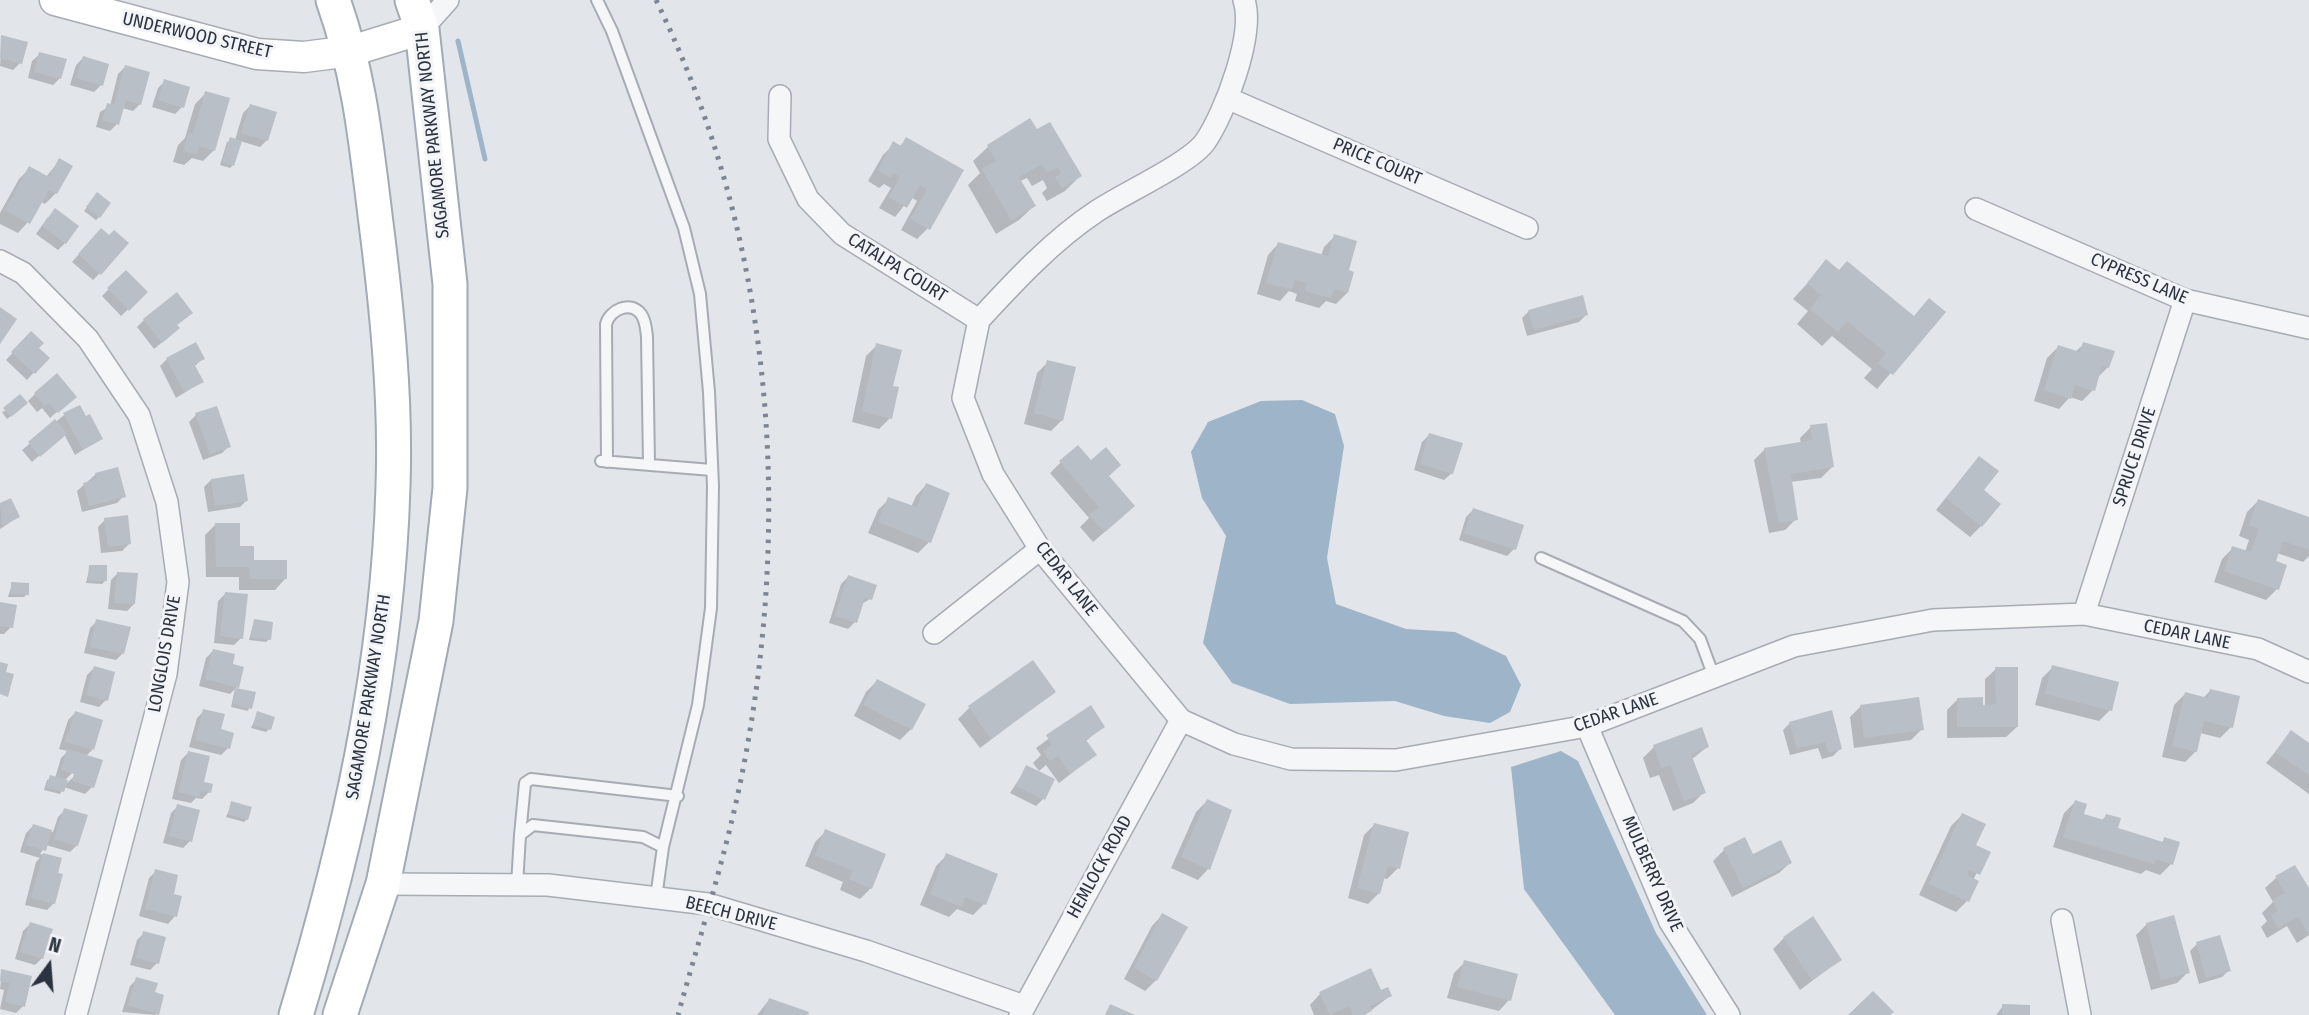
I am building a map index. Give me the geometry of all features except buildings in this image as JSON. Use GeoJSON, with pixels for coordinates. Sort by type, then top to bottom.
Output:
{"type":"FeatureCollection","features":[{"type":"Feature","properties":{"kind":"main road","name":"SAGAMORE PARKWAY NORTH"},"geometry":{"type":"LineString","coordinates":[[296,1015],[353,807],[384,626],[393,485],[391,339],[359,92],[351,51],[333,0]]}},
{"type":"Feature","properties":{"kind":"main road","name":"SAGAMORE PARKWAY NORTH"},"geometry":{"type":"LineString","coordinates":[[340,1015],[383,884],[436,621],[450,488],[450,284],[417,14]]}},
{"type":"Feature","properties":{"kind":"street","name":"UNDERWOOD STREET"},"geometry":{"type":"LineString","coordinates":[[55,0],[133,16],[257,54],[304,57],[351,51],[417,14]]}},
{"type":"Feature","properties":{"kind":"street"},"geometry":{"type":"LineString","coordinates":[[417,14],[448,0]]}},
{"type":"Feature","properties":{"kind":"street"},"geometry":{"type":"LineString","coordinates":[[979,320],[1024,271],[1096,212],[1153,179],[1204,144],[1227,98],[1242,59],[1244,0]]}},
{"type":"Feature","properties":{"kind":"street","name":"CATALPA COURT"},"geometry":{"type":"LineString","coordinates":[[780,96],[779,139],[808,199],[842,234],[979,320]]}},
{"type":"Feature","properties":{"kind":"street","name":"PRICE COURT"},"geometry":{"type":"LineString","coordinates":[[1227,98],[1527,228]]}},
{"type":"Feature","properties":{"kind":"street","name":"CYPRESS LANE"},"geometry":{"type":"LineString","coordinates":[[1976,209],[2185,300],[2309,328]]}},
{"type":"Feature","properties":{"kind":"street","name":"LONGLOIS DRIVE"},"geometry":{"type":"LineString","coordinates":[[0,261],[23,273],[88,339],[139,415],[167,502],[178,582],[166,674],[76,1015]]}},
{"type":"Feature","properties":{"kind":"street","name":"SPRUCE DRIVE"},"geometry":{"type":"LineString","coordinates":[[2084,614],[2185,300]]}},
{"type":"Feature","properties":{"kind":"street","name":"CEDAR LANE"},"geometry":{"type":"LineString","coordinates":[[979,320],[963,398],[993,474],[1040,549],[1181,720],[1234,744],[1291,759],[1396,760],[1587,726],[1794,646],[1933,620],[2084,614],[2258,649],[2309,672]]}},
{"type":"Feature","properties":{"kind":"street"},"geometry":{"type":"LineString","coordinates":[[934,633],[1040,549]]}},
{"type":"Feature","properties":{"kind":"street","name":"HEMLOCK ROAD"},"geometry":{"type":"LineString","coordinates":[[1022,1010],[1181,720]]}},
{"type":"Feature","properties":{"kind":"street","name":"MULBERRY DRIVE"},"geometry":{"type":"LineString","coordinates":[[1587,726],[1670,922],[1729,1015]]}},
{"type":"Feature","properties":{"kind":"street","name":"BEECH DRIVE"},"geometry":{"type":"LineString","coordinates":[[383,884],[517,885],[708,904],[866,951],[1022,1010]]}},
{"type":"Feature","properties":{"kind":"street"},"geometry":{"type":"LineString","coordinates":[[2062,920],[2080,1015]]}},
{"type":"Feature","properties":{"kind":"lane"},"geometry":{"type":"LineString","coordinates":[[597,0],[612,31],[684,228],[700,294],[712,470],[712,608],[698,705],[678,796],[663,847],[656,898]]}},
{"type":"Feature","properties":{"kind":"lane"},"geometry":{"type":"LineString","coordinates":[[649,464],[647,337],[644,318],[638,310],[614,310],[608,314],[606,324],[604,462],[712,470]]}},
{"type":"Feature","properties":{"kind":"lane"},"geometry":{"type":"LineString","coordinates":[[1541,558],[1682,621],[1700,639],[1714,677]]}},
{"type":"Feature","properties":{"kind":"lane"},"geometry":{"type":"LineString","coordinates":[[517,885],[525,783],[531,779],[678,796]]}},
{"type":"Feature","properties":{"kind":"lane"},"geometry":{"type":"LineString","coordinates":[[520,835],[533,825],[643,837],[663,847]]}},
{"type":"Feature","properties":{"kind":"water"},"geometry":{"type":"Polygon","coordinates":[[[1302,400],[1335,414],[1344,446],[1327,558],[1336,604],[1406,629],[1455,632],[1506,656],[1521,685],[1510,712],[1490,723],[1444,716],[1395,701],[1290,704],[1232,683],[1203,643],[1226,536],[1202,498],[1191,452],[1208,422],[1261,401],[1302,400]]]}},
{"type":"Feature","properties":{"kind":"water"},"geometry":{"type":"Polygon","coordinates":[[[1561,751],[1578,761],[1656,933],[1707,1015],[1615,1015],[1524,889],[1511,767],[1561,751]]]}},
{"type":"Feature","properties":{"kind":"waterway"},"geometry":{"type":"LineString","coordinates":[[458,41],[485,159]]}},
{"type":"Feature","properties":{"kind":"railway"},"geometry":{"type":"LineString","coordinates":[[656,0],[695,91],[726,184],[748,279],[762,375],[768,472],[767,570],[759,667],[744,764],[722,859],[678,1015]]}}]}
